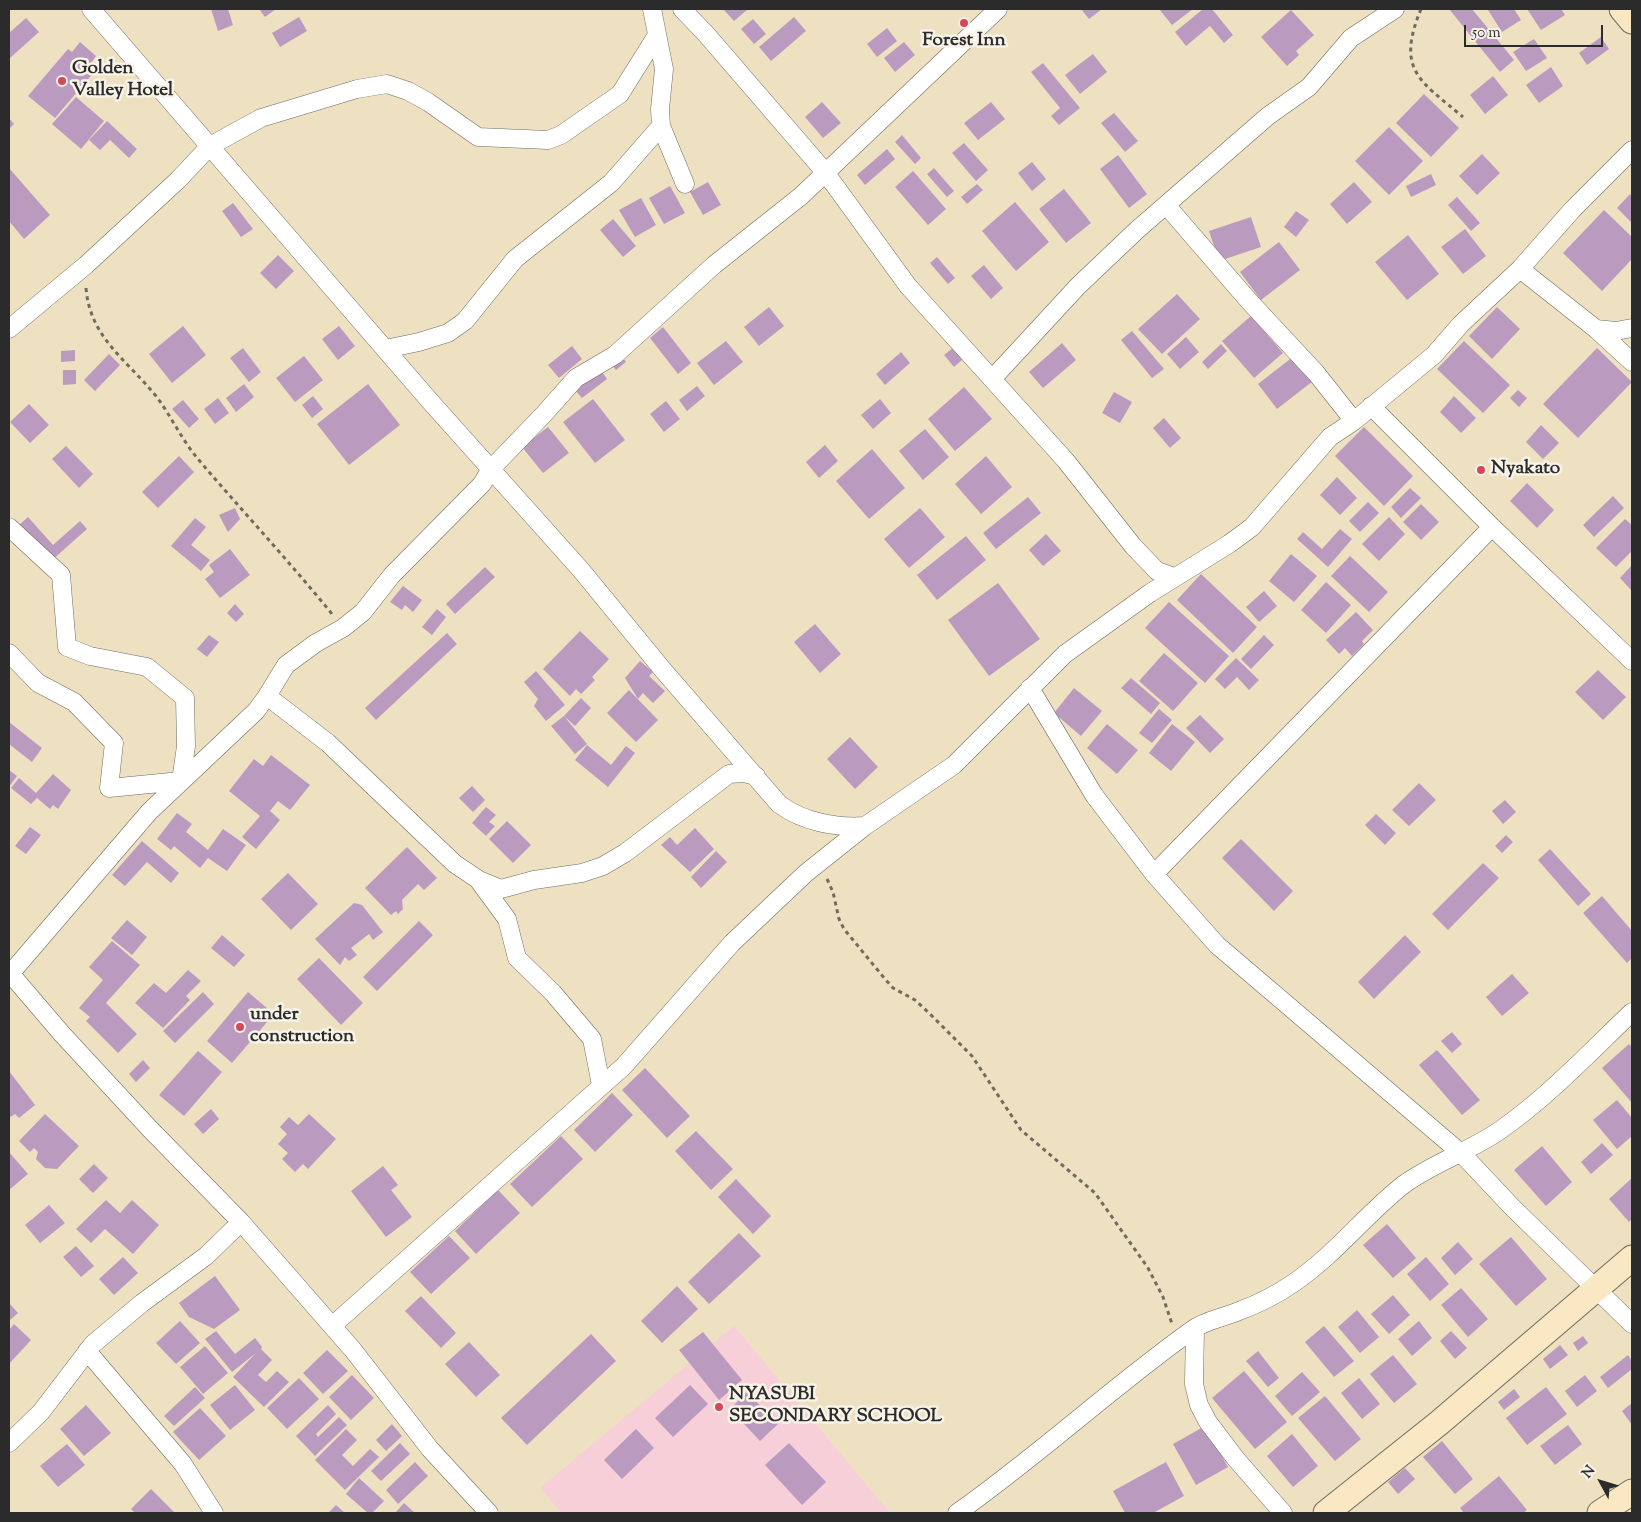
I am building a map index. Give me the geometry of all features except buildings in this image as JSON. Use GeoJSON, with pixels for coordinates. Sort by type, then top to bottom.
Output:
{"type":"FeatureCollection","features":[{"type":"Feature","properties":{"kind":"street"},"geometry":{"type":"LineString","coordinates":[[91,9],[490,470],[581,570],[663,670],[780,804],[789,811],[842,827],[865,826]]}},
{"type":"Feature","properties":{"kind":"street"},"geometry":{"type":"LineString","coordinates":[[652,9],[664,77],[660,109],[661,126],[685,184]]}},
{"type":"Feature","properties":{"kind":"street"},"geometry":{"type":"LineString","coordinates":[[682,9],[706,34],[825,172],[908,286],[1066,461],[1132,546],[1157,571],[1174,577]]}},
{"type":"Feature","properties":{"kind":"street"},"geometry":{"type":"LineString","coordinates":[[490,1513],[430,1449],[332,1326],[241,1222],[129,1107],[10,973],[149,812],[256,710],[286,665],[316,643],[343,628],[362,612],[392,576],[482,484],[490,470],[576,378],[615,355],[714,265],[801,196],[998,9]]}},
{"type":"Feature","properties":{"kind":"street"},"geometry":{"type":"LineString","coordinates":[[993,378],[1078,286],[1166,205],[1268,116],[1309,87],[1350,38],[1394,9]]}},
{"type":"Feature","properties":{"kind":"street"},"geometry":{"type":"LineString","coordinates":[[1622,9],[1632,21]]}},
{"type":"Feature","properties":{"kind":"street"},"geometry":{"type":"LineString","coordinates":[[9,329],[84,267],[178,180],[210,146],[262,118],[357,89],[387,84],[408,91],[428,102],[478,137],[548,140],[561,135],[620,94],[657,35]]}},
{"type":"Feature","properties":{"kind":"street"},"geometry":{"type":"LineString","coordinates":[[385,349],[419,342],[448,333],[465,321],[515,259],[611,183],[661,126]]}},
{"type":"Feature","properties":{"kind":"street"},"geometry":{"type":"LineString","coordinates":[[332,1326],[636,1054],[689,991],[764,910],[865,826],[954,765],[1065,654],[1174,577],[1229,544],[1252,527],[1330,437],[1354,421],[1416,372],[1460,324],[1520,269],[1574,209],[1632,150]]}},
{"type":"Feature","properties":{"kind":"street"},"geometry":{"type":"LineString","coordinates":[[1166,205],[1249,301],[1316,372],[1354,421]]}},
{"type":"Feature","properties":{"kind":"street"},"geometry":{"type":"LineString","coordinates":[[1520,269],[1596,328],[1632,362]]}},
{"type":"Feature","properties":{"kind":"street"},"geometry":{"type":"LineString","coordinates":[[1596,328],[1616,331],[1632,328]]}},
{"type":"Feature","properties":{"kind":"street"},"geometry":{"type":"LineString","coordinates":[[1371,406],[1492,527],[1632,661]]}},
{"type":"Feature","properties":{"kind":"street"},"geometry":{"type":"LineString","coordinates":[[9,527],[61,575],[67,647],[90,656],[146,667],[186,698],[186,746],[181,781]]}},
{"type":"Feature","properties":{"kind":"street"},"geometry":{"type":"LineString","coordinates":[[1154,874],[1492,527]]}},
{"type":"Feature","properties":{"kind":"street"},"geometry":{"type":"LineString","coordinates":[[9,653],[38,683],[74,702],[114,743],[109,788],[181,781]]}},
{"type":"Feature","properties":{"kind":"street"},"geometry":{"type":"LineString","coordinates":[[1030,688],[1094,795],[1154,874],[1224,951],[1462,1154],[1632,1324]]}},
{"type":"Feature","properties":{"kind":"street"},"geometry":{"type":"LineString","coordinates":[[267,696],[328,743],[422,835],[455,864],[479,880],[501,889],[534,880],[582,873],[603,866],[654,833],[729,774],[744,773],[756,776]]}},
{"type":"Feature","properties":{"kind":"street"},"geometry":{"type":"LineString","coordinates":[[479,880],[506,919],[517,958],[553,993],[592,1039],[601,1086]]}},
{"type":"Feature","properties":{"kind":"street"},"geometry":{"type":"LineString","coordinates":[[957,1513],[1008,1477],[1194,1328],[1270,1298],[1292,1284],[1332,1254],[1366,1216],[1403,1186],[1429,1167],[1462,1154],[1500,1130],[1542,1098],[1632,1012]]}},
{"type":"Feature","properties":{"kind":"street"},"geometry":{"type":"LineString","coordinates":[[9,1443],[41,1412],[87,1351],[142,1303],[206,1256],[241,1222]]}},
{"type":"Feature","properties":{"kind":"street"},"geometry":{"type":"LineString","coordinates":[[1326,1513],[1439,1423],[1632,1258]]}},
{"type":"Feature","properties":{"kind":"street"},"geometry":{"type":"LineString","coordinates":[[1194,1328],[1194,1384],[1199,1405],[1208,1422],[1236,1459],[1283,1513]]}},
{"type":"Feature","properties":{"kind":"street"},"geometry":{"type":"LineString","coordinates":[[87,1351],[182,1464],[214,1513]]}},
{"type":"Feature","properties":{"kind":"street"},"geometry":{"type":"LineString","coordinates":[[1600,1513],[1632,1492]]}},
{"type":"Feature","properties":{"kind":"path"},"geometry":{"type":"LineString","coordinates":[[1421,9],[1412,44],[1411,62],[1419,80],[1462,117]]}},
{"type":"Feature","properties":{"kind":"path"},"geometry":{"type":"LineString","coordinates":[[84,267],[87,299],[96,327],[109,346],[138,374],[170,416],[197,458],[270,540],[343,628]]}},
{"type":"Feature","properties":{"kind":"path"},"geometry":{"type":"LineString","coordinates":[[816,865],[828,880],[839,919],[844,929],[885,979],[893,988],[915,1000],[930,1012],[972,1056],[1021,1130],[1094,1193],[1148,1268],[1163,1297],[1178,1341]]}},
{"type":"Feature","properties":{"kind":"shaded area","name":"NYASUBI SECONDARY SCHOOL"},"geometry":{"type":"Polygon","coordinates":[[[734,1326],[890,1513],[562,1513],[540,1488],[734,1326]]]}},
{"type":"Feature","properties":{"kind":"place","name":"Forest Inn"},"geometry":{"type":"Point","coordinates":[964,23]}},
{"type":"Feature","properties":{"kind":"place","name":"Golden Valley Hotel"},"geometry":{"type":"Point","coordinates":[62,81]}},
{"type":"Feature","properties":{"kind":"place","name":"Nyakato"},"geometry":{"type":"Point","coordinates":[1481,470]}},
{"type":"Feature","properties":{"kind":"place","name":"under construction"},"geometry":{"type":"Point","coordinates":[240,1027]}},
{"type":"Feature","properties":{"kind":"place","name":"NYASUBI SECONDARY SCHOOL"},"geometry":{"type":"Point","coordinates":[719,1407]}}]}
